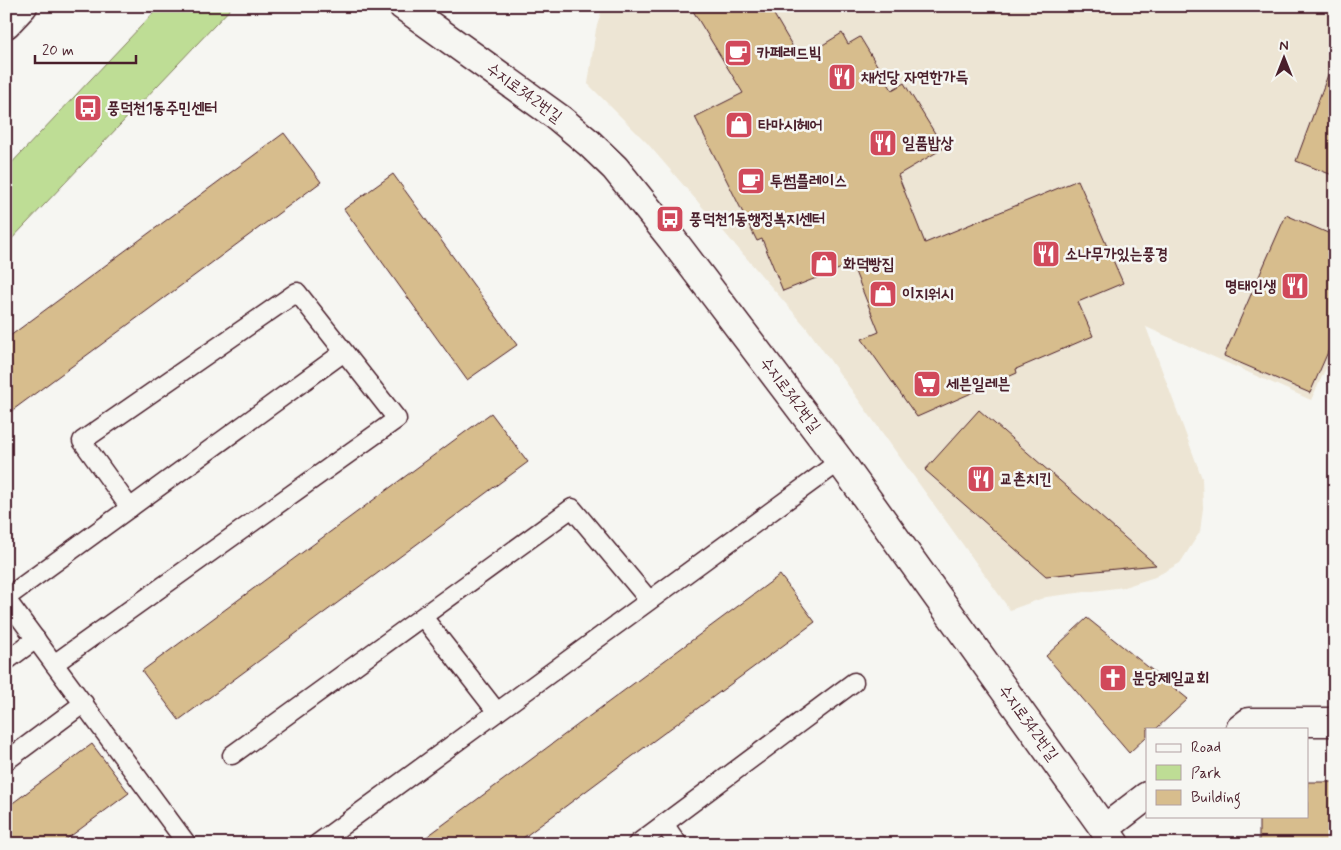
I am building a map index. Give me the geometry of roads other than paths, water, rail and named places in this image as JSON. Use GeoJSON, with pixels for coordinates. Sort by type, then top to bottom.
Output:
{"type":"FeatureCollection","features":[{"type":"Feature","properties":{"kind":"street"},"geometry":{"type":"LineString","coordinates":[[6,24],[23,6]]}},
{"type":"Feature","properties":{"kind":"street","name":"수지로342번길"},"geometry":{"type":"LineString","coordinates":[[403,6],[560,118],[590,143],[615,168],[672,239],[840,461],[1110,836]]}},
{"type":"Feature","properties":{"kind":"street"},"geometry":{"type":"LineString","coordinates":[[1241,728],[1249,722],[1335,722]]}},
{"type":"Feature","properties":{"kind":"street"},"geometry":{"type":"LineString","coordinates":[[1110,836],[1146,797]]}},
{"type":"Feature","properties":{"kind":"lane"},"geometry":{"type":"LineString","coordinates":[[54,664],[397,419],[297,292],[82,441],[130,508]]}},
{"type":"Feature","properties":{"kind":"lane"},"geometry":{"type":"LineString","coordinates":[[183,842],[6,598],[344,352]]}},
{"type":"Feature","properties":{"kind":"lane"},"geometry":{"type":"LineString","coordinates":[[317,844],[840,461]]}},
{"type":"Feature","properties":{"kind":"lane"},"geometry":{"type":"LineString","coordinates":[[232,756],[572,508],[649,600]]}},
{"type":"Feature","properties":{"kind":"lane"},"geometry":{"type":"LineString","coordinates":[[423,616],[497,712]]}},
{"type":"Feature","properties":{"kind":"lane"},"geometry":{"type":"LineString","coordinates":[[6,661],[36,640]]}},
{"type":"Feature","properties":{"kind":"lane"},"geometry":{"type":"LineString","coordinates":[[637,844],[854,682]]}},
{"type":"Feature","properties":{"kind":"lane"},"geometry":{"type":"LineString","coordinates":[[6,760],[84,703]]}},
{"type":"Feature","properties":{"kind":"lane"},"geometry":{"type":"LineString","coordinates":[[664,824],[678,844]]}},
{"type":"Feature","properties":{"kind":"place","name":"카페레드빅"},"geometry":{"type":"Point","coordinates":[738,53]}},
{"type":"Feature","properties":{"kind":"place","name":"채선당 자연한가득"},"geometry":{"type":"Point","coordinates":[842,77]}},
{"type":"Feature","properties":{"kind":"place","name":"풍덕천1동주민센터"},"geometry":{"type":"Point","coordinates":[88,108]}},
{"type":"Feature","properties":{"kind":"place","name":"타마시헤어"},"geometry":{"type":"Point","coordinates":[739,125]}},
{"type":"Feature","properties":{"kind":"place","name":"일품밥상"},"geometry":{"type":"Point","coordinates":[883,143]}},
{"type":"Feature","properties":{"kind":"place","name":"투썸플레이스"},"geometry":{"type":"Point","coordinates":[751,181]}},
{"type":"Feature","properties":{"kind":"place","name":"풍덕천1동행정복지센터"},"geometry":{"type":"Point","coordinates":[670,219]}},
{"type":"Feature","properties":{"kind":"place","name":"소나무가있는풍경"},"geometry":{"type":"Point","coordinates":[1046,254]}},
{"type":"Feature","properties":{"kind":"place","name":"화덕빵집"},"geometry":{"type":"Point","coordinates":[824,264]}},
{"type":"Feature","properties":{"kind":"place","name":"명태인생"},"geometry":{"type":"Point","coordinates":[1295,286]}},
{"type":"Feature","properties":{"kind":"place","name":"이지워시"},"geometry":{"type":"Point","coordinates":[883,294]}},
{"type":"Feature","properties":{"kind":"place","name":"세븐일레븐"},"geometry":{"type":"Point","coordinates":[927,384]}},
{"type":"Feature","properties":{"kind":"place","name":"교촌치킨"},"geometry":{"type":"Point","coordinates":[981,479]}},
{"type":"Feature","properties":{"kind":"place","name":"분당제일교회"},"geometry":{"type":"Point","coordinates":[1113,678]}}]}
